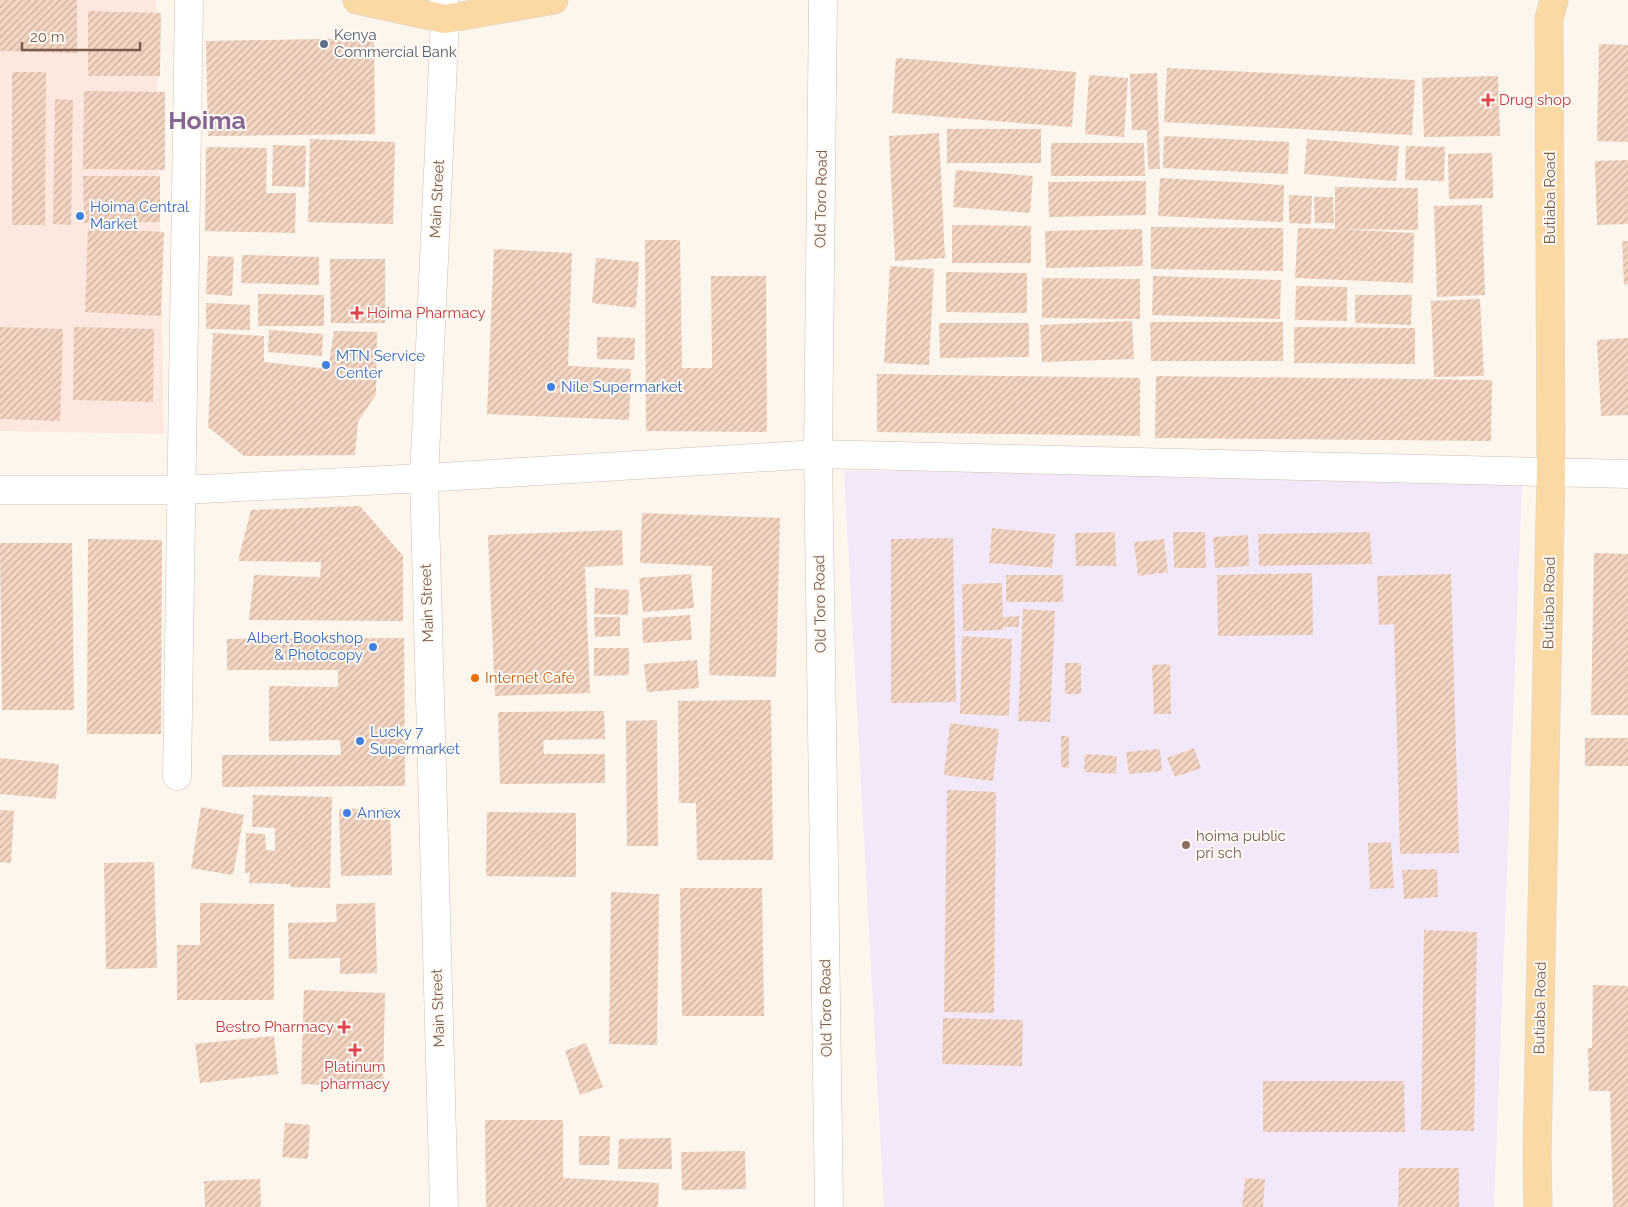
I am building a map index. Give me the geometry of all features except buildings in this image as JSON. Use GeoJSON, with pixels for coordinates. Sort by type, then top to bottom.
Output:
{"type":"FeatureCollection","features":[{"type":"Feature","properties":{"kind":"main road"},"geometry":{"type":"LineString","coordinates":[[357,0],[445,9],[554,0]]}},
{"type":"Feature","properties":{"kind":"main road","name":"Butiaba Road"},"geometry":{"type":"LineString","coordinates":[[1538,1207],[1551,471],[1549,19],[1554,0]]}},
{"type":"Feature","properties":{"kind":"street"},"geometry":{"type":"LineString","coordinates":[[177,776],[190,0]]}},
{"type":"Feature","properties":{"kind":"street","name":"Old Toro Road"},"geometry":{"type":"LineString","coordinates":[[823,0],[818,454],[829,1207]]}},
{"type":"Feature","properties":{"kind":"street","name":"Main Street"},"geometry":{"type":"LineString","coordinates":[[444,1207],[424,478],[445,9]]}},
{"type":"Feature","properties":{"kind":"street"},"geometry":{"type":"LineString","coordinates":[[0,490],[182,490],[424,478],[818,454],[1628,474]]}},
{"type":"Feature","properties":{"kind":"shaded area","name":"Hoima Central Market"},"geometry":{"type":"Polygon","coordinates":[[[0,0],[156,0],[164,434],[0,431],[0,0]]]}},
{"type":"Feature","properties":{"kind":"shaded area","name":"hoima public pri sch"},"geometry":{"type":"Polygon","coordinates":[[[1158,470],[1522,484],[1494,1207],[884,1207],[844,471],[1158,470]]]}},
{"type":"Feature","properties":{"kind":"place","name":"Kenya Commercial Bank"},"geometry":{"type":"Point","coordinates":[324,44]}},
{"type":"Feature","properties":{"kind":"place","name":"Drug shop"},"geometry":{"type":"Point","coordinates":[1488,100]}},
{"type":"Feature","properties":{"kind":"place","name":"Hoima Central Market"},"geometry":{"type":"Point","coordinates":[80,216]}},
{"type":"Feature","properties":{"kind":"place","name":"Hoima Pharmacy"},"geometry":{"type":"Point","coordinates":[357,313]}},
{"type":"Feature","properties":{"kind":"place","name":"MTN Service Center"},"geometry":{"type":"Point","coordinates":[326,365]}},
{"type":"Feature","properties":{"kind":"place","name":"Nile Supermarket"},"geometry":{"type":"Point","coordinates":[551,387]}},
{"type":"Feature","properties":{"kind":"place","name":"Albert Bookshop & Photocopy"},"geometry":{"type":"Point","coordinates":[373,647]}},
{"type":"Feature","properties":{"kind":"place","name":"Internet Café"},"geometry":{"type":"Point","coordinates":[475,678]}},
{"type":"Feature","properties":{"kind":"place","name":"Lucky 7 Supermarket"},"geometry":{"type":"Point","coordinates":[360,741]}},
{"type":"Feature","properties":{"kind":"place","name":"Annex"},"geometry":{"type":"Point","coordinates":[347,813]}},
{"type":"Feature","properties":{"kind":"place","name":"hoima public pri sch"},"geometry":{"type":"Point","coordinates":[1186,845]}},
{"type":"Feature","properties":{"kind":"place","name":"Bestro Pharmacy"},"geometry":{"type":"Point","coordinates":[344,1027]}},
{"type":"Feature","properties":{"kind":"place","name":"Platinum pharmacy"},"geometry":{"type":"Point","coordinates":[355,1050]}},
{"type":"Feature","properties":{"kind":"district","name":"Hoima"},"geometry":{"type":"Point","coordinates":[207,120]}}]}
